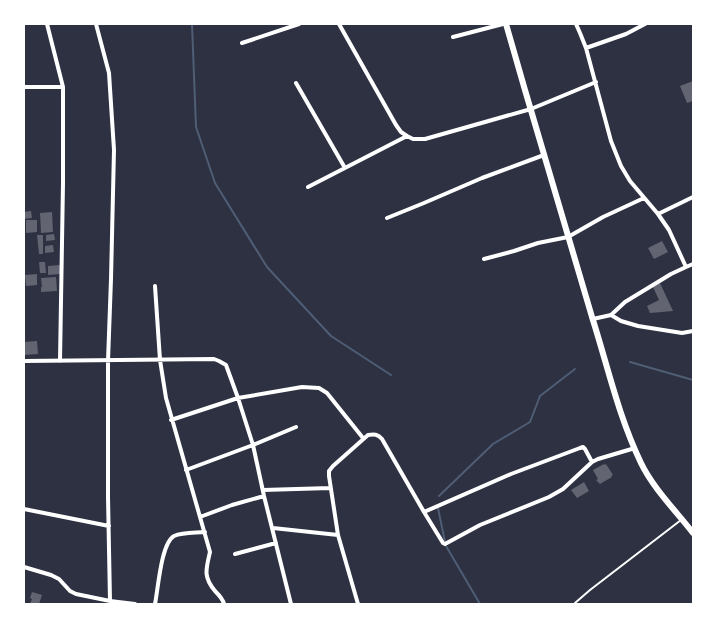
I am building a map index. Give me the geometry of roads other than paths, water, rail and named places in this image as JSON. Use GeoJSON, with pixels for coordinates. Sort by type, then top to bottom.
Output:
{"type":"FeatureCollection","features":[{"type":"Feature","properties":{"kind":"main road"},"geometry":{"type":"LineString","coordinates":[[506,24],[618,406],[635,448],[652,481],[693,533]]}},
{"type":"Feature","properties":{"kind":"street"},"geometry":{"type":"LineString","coordinates":[[47,24],[63,87],[60,361]]}},
{"type":"Feature","properties":{"kind":"street"},"geometry":{"type":"LineString","coordinates":[[96,24],[109,73],[114,150],[108,361],[110,601]]}},
{"type":"Feature","properties":{"kind":"street"},"geometry":{"type":"LineString","coordinates":[[242,43],[299,24]]}},
{"type":"Feature","properties":{"kind":"street"},"geometry":{"type":"LineString","coordinates":[[339,24],[396,125],[401,132],[414,139],[425,139],[531,109],[596,82]]}},
{"type":"Feature","properties":{"kind":"street"},"geometry":{"type":"LineString","coordinates":[[453,37],[503,24]]}},
{"type":"Feature","properties":{"kind":"street"},"geometry":{"type":"LineString","coordinates":[[576,24],[586,48],[596,82],[610,141],[621,166],[630,181],[658,214],[669,230],[686,267]]}},
{"type":"Feature","properties":{"kind":"street"},"geometry":{"type":"LineString","coordinates":[[586,48],[626,34],[645,24]]}},
{"type":"Feature","properties":{"kind":"street"},"geometry":{"type":"LineString","coordinates":[[296,83],[345,168]]}},
{"type":"Feature","properties":{"kind":"street"},"geometry":{"type":"LineString","coordinates":[[24,87],[63,87]]}},
{"type":"Feature","properties":{"kind":"street"},"geometry":{"type":"LineString","coordinates":[[308,187],[407,136]]}},
{"type":"Feature","properties":{"kind":"street"},"geometry":{"type":"LineString","coordinates":[[387,218],[482,178],[544,155]]}},
{"type":"Feature","properties":{"kind":"street"},"geometry":{"type":"LineString","coordinates":[[658,214],[693,197]]}},
{"type":"Feature","properties":{"kind":"street"},"geometry":{"type":"LineString","coordinates":[[484,259],[538,243],[568,237],[603,217],[644,198]]}},
{"type":"Feature","properties":{"kind":"street"},"geometry":{"type":"LineString","coordinates":[[593,319],[610,315],[625,302],[671,274],[693,264]]}},
{"type":"Feature","properties":{"kind":"street"},"geometry":{"type":"LineString","coordinates":[[155,286],[160,360],[166,398],[171,420],[210,552],[206,567],[207,578],[210,585],[223,600],[224,604]]}},
{"type":"Feature","properties":{"kind":"street"},"geometry":{"type":"LineString","coordinates":[[610,315],[621,321],[638,326],[682,333],[693,331]]}},
{"type":"Feature","properties":{"kind":"street"},"geometry":{"type":"LineString","coordinates":[[24,362],[214,359],[226,365],[253,445],[291,604]]}},
{"type":"Feature","properties":{"kind":"street"},"geometry":{"type":"LineString","coordinates":[[171,420],[238,398],[302,387],[319,388],[327,393],[363,438]]}},
{"type":"Feature","properties":{"kind":"street"},"geometry":{"type":"LineString","coordinates":[[186,470],[296,427]]}},
{"type":"Feature","properties":{"kind":"street"},"geometry":{"type":"LineString","coordinates":[[358,604],[338,535],[330,488],[329,471],[368,435],[379,435],[382,439],[424,512],[445,544],[480,525],[549,497],[563,489],[592,462],[635,448]]}},
{"type":"Feature","properties":{"kind":"street"},"geometry":{"type":"LineString","coordinates":[[424,512],[511,474],[580,448],[586,449],[592,462]]}},
{"type":"Feature","properties":{"kind":"street"},"geometry":{"type":"LineString","coordinates":[[263,490],[330,488]]}},
{"type":"Feature","properties":{"kind":"street"},"geometry":{"type":"LineString","coordinates":[[200,516],[264,496]]}},
{"type":"Feature","properties":{"kind":"street"},"geometry":{"type":"LineString","coordinates":[[24,509],[109,526]]}},
{"type":"Feature","properties":{"kind":"street"},"geometry":{"type":"LineString","coordinates":[[273,528],[338,535]]}},
{"type":"Feature","properties":{"kind":"street"},"geometry":{"type":"LineString","coordinates":[[155,604],[160,571],[165,551],[172,537],[180,534],[205,532]]}},
{"type":"Feature","properties":{"kind":"street"},"geometry":{"type":"LineString","coordinates":[[235,554],[276,543]]}},
{"type":"Feature","properties":{"kind":"street"},"geometry":{"type":"LineString","coordinates":[[24,567],[51,575],[59,580],[70,591],[76,594],[110,601],[135,604]]}},
{"type":"Feature","properties":{"kind":"lane"},"geometry":{"type":"LineString","coordinates":[[575,604],[590,590],[682,519]]}},
{"type":"Feature","properties":{"kind":"waterway"},"geometry":{"type":"LineString","coordinates":[[192,24],[196,127],[215,183],[267,267],[331,336],[391,375]]}},
{"type":"Feature","properties":{"kind":"waterway"},"geometry":{"type":"LineString","coordinates":[[630,362],[693,380]]}},
{"type":"Feature","properties":{"kind":"waterway"},"geometry":{"type":"LineString","coordinates":[[439,496],[493,444],[530,422],[540,396],[575,369]]}},
{"type":"Feature","properties":{"kind":"waterway"},"geometry":{"type":"LineString","coordinates":[[438,508],[445,542]]}},
{"type":"Feature","properties":{"kind":"waterway"},"geometry":{"type":"LineString","coordinates":[[446,546],[480,604]]}}]}
